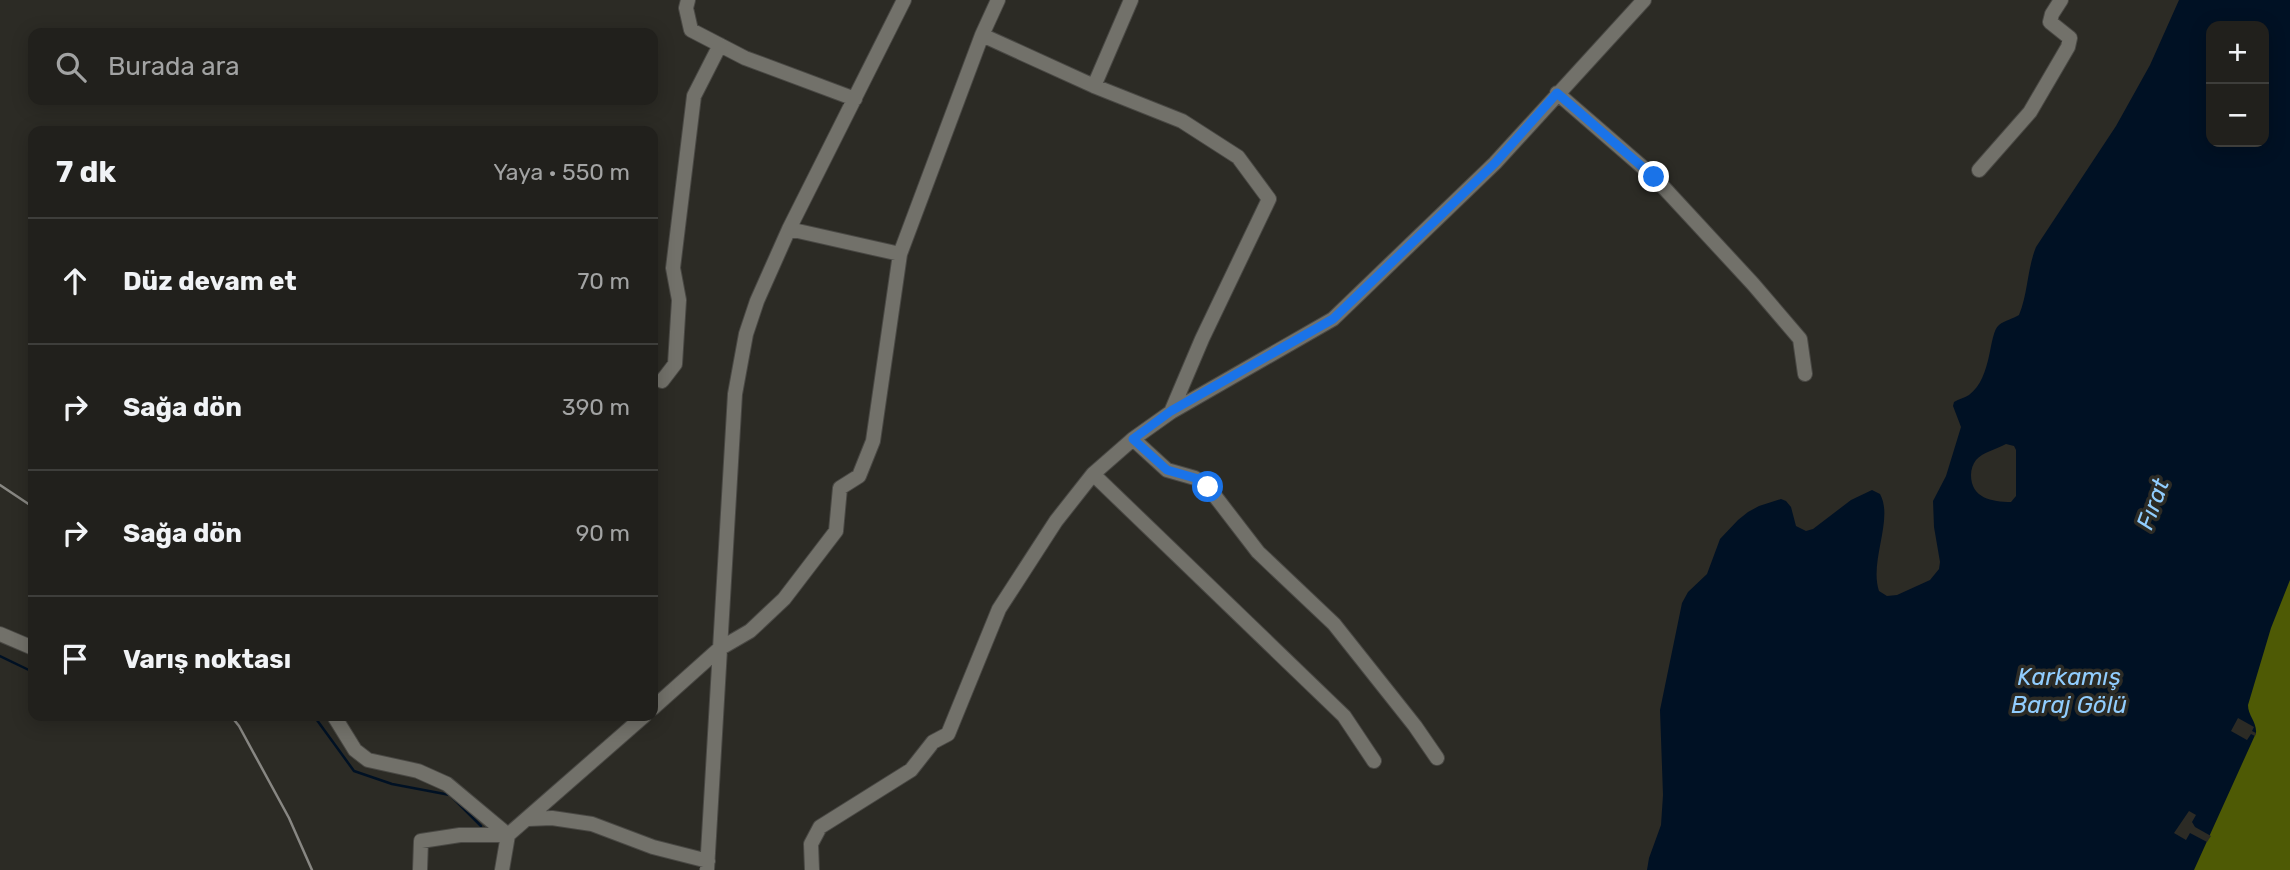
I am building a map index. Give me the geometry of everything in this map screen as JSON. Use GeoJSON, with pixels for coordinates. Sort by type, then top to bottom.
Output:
{"type":"FeatureCollection","features":[{"type":"Feature","properties":{"kind":"street"},"geometry":{"type":"LineString","coordinates":[[688,0],[686,8],[691,30],[745,58],[855,99]]}},
{"type":"Feature","properties":{"kind":"street"},"geometry":{"type":"LineString","coordinates":[[528,819],[552,818],[592,824],[708,865],[737,382],[747,334],[757,301],[789,229],[904,0]]}},
{"type":"Feature","properties":{"kind":"street"},"geometry":{"type":"LineString","coordinates":[[658,704],[719,649],[750,631],[784,599],[835,531],[840,488],[859,476],[873,441],[900,254],[982,35],[998,0]]}},
{"type":"Feature","properties":{"kind":"street"},"geometry":{"type":"LineString","coordinates":[[1094,86],[1131,0]]}},
{"type":"Feature","properties":{"kind":"street"},"geometry":{"type":"LineString","coordinates":[[812,870],[811,844],[820,827],[911,770],[933,742],[948,734],[999,610],[1056,521],[1093,474],[1171,411],[1333,319],[1495,163],[1644,0]]}},
{"type":"Feature","properties":{"kind":"street"},"geometry":{"type":"LineString","coordinates":[[1979,170],[2030,111],[2068,47],[2070,38],[2050,22],[2061,0]]}},
{"type":"Feature","properties":{"kind":"street"},"geometry":{"type":"LineString","coordinates":[[982,35],[1094,86],[1182,121],[1238,157],[1269,199],[1171,411]]}},
{"type":"Feature","properties":{"kind":"street"},"geometry":{"type":"LineString","coordinates":[[662,381],[674,364],[679,300],[673,268],[694,96],[720,46]]}},
{"type":"Feature","properties":{"kind":"street"},"geometry":{"type":"LineString","coordinates":[[1557,93],[1654,177],[1753,284],[1800,339],[1805,374]]}},
{"type":"Feature","properties":{"kind":"street"},"geometry":{"type":"LineString","coordinates":[[789,229],[900,254]]}},
{"type":"Feature","properties":{"kind":"street"},"geometry":{"type":"LineString","coordinates":[[1133,439],[1167,470],[1195,478],[1208,487],[1258,552],[1334,624],[1416,726],[1437,758]]}},
{"type":"Feature","properties":{"kind":"street"},"geometry":{"type":"LineString","coordinates":[[1093,474],[1344,716],[1374,761]]}},
{"type":"Feature","properties":{"kind":"street"},"geometry":{"type":"LineString","coordinates":[[0,634],[28,646]]}},
{"type":"Feature","properties":{"kind":"street"},"geometry":{"type":"LineString","coordinates":[[337,721],[355,750],[368,760],[418,771],[447,784],[508,835]]}},
{"type":"Feature","properties":{"kind":"street"},"geometry":{"type":"LineString","coordinates":[[420,870],[421,841],[460,835],[508,835],[638,721]]}},
{"type":"Feature","properties":{"kind":"street"},"geometry":{"type":"LineString","coordinates":[[502,870],[508,835]]}},
{"type":"Feature","properties":{"kind":"green space"},"geometry":{"type":"Polygon","coordinates":[[[2290,549],[2290,870],[2149,870],[2259,666],[2274,574],[2290,549]]]}},
{"type":"Feature","properties":{"kind":"water","name":"Karkamış Baraj Gölü"},"geometry":{"type":"Polygon","coordinates":[[[2179,0],[2290,0],[2290,580],[2271,628],[2248,705],[2256,733],[2194,870],[1647,870],[1661,825],[1663,795],[1660,710],[1682,603],[1688,592],[1707,574],[1720,539],[1738,520],[1759,506],[1781,499],[1786,501],[1791,507],[1796,526],[1806,531],[1813,529],[1851,500],[1872,490],[1880,494],[1884,504],[1877,567],[1879,591],[1887,596],[1897,595],[1930,580],[1939,569],[1940,562],[1933,501],[1946,476],[1961,427],[1954,402],[1969,395],[1977,387],[1986,367],[1996,330],[1999,325],[2019,315],[2036,247],[2116,126],[2150,65],[2179,0]],[[2006,444],[1976,460],[1971,475],[1972,483],[1979,494],[1990,500],[2011,502],[2016,496],[2014,446],[2006,444]]]}},
{"type":"Feature","properties":{"kind":"pier"},"geometry":{"type":"Polygon","coordinates":[[[2238,718],[2254,727],[2252,731],[2256,733],[2255,736],[2251,734],[2247,740],[2231,731],[2238,718]]]}},
{"type":"Feature","properties":{"kind":"pier"},"geometry":{"type":"Polygon","coordinates":[[[2189,811],[2196,815],[2192,822],[2195,827],[2211,836],[2207,842],[2190,833],[2186,840],[2174,833],[2189,811]]]}},
{"type":"Feature","properties":{"kind":"waterway"},"geometry":{"type":"LineString","coordinates":[[0,656],[28,670]]}},
{"type":"Feature","properties":{"kind":"waterway"},"geometry":{"type":"LineString","coordinates":[[318,721],[354,771],[392,784],[450,795],[481,826]]}},
{"type":"Feature","properties":{"kind":"railway"},"geometry":{"type":"LineString","coordinates":[[0,485],[28,504]]}},
{"type":"Feature","properties":{"kind":"railway"},"geometry":{"type":"LineString","coordinates":[[235,721],[289,818],[312,870]]}},
{"type":"Feature","properties":{"kind":"route"},"geometry":{"type":"LineString","coordinates":[[1208,487],[1195,478],[1167,470],[1133,439],[1171,411],[1333,319],[1495,163],[1557,93],[1654,177]]}},
{"type":"Feature","properties":{"kind":"water label","name":"Fırat"},"geometry":{"type":"Point","coordinates":[2153,504]}}]}
